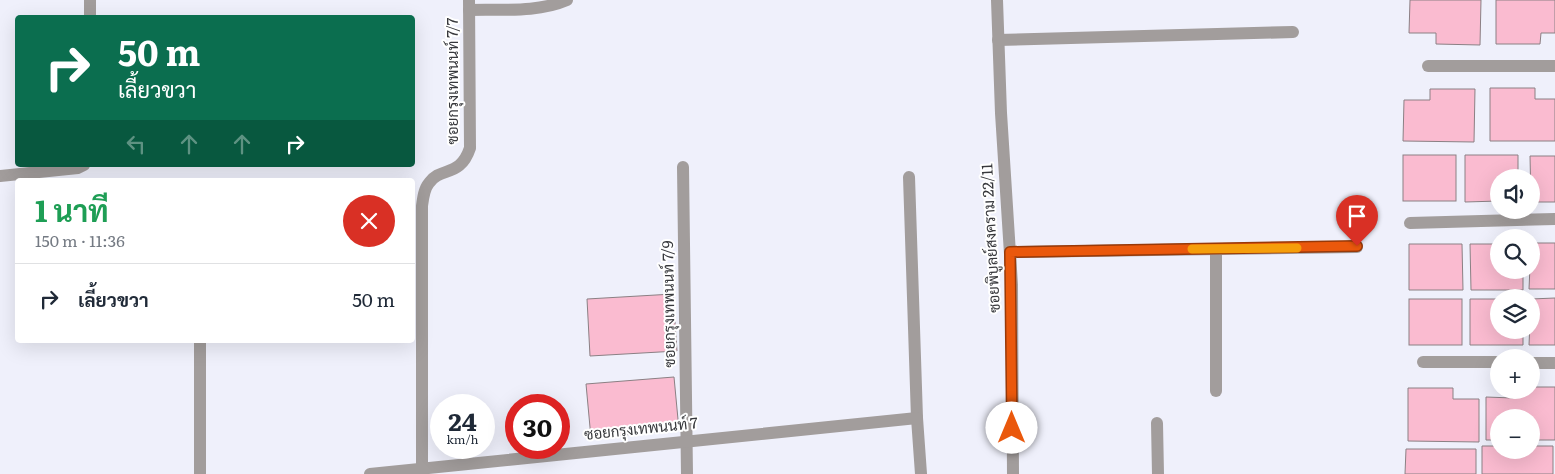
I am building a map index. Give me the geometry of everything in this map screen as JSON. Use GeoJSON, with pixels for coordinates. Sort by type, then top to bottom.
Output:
{"type":"FeatureCollection","features":[{"type":"Feature","properties":{"kind":"street"},"geometry":{"type":"LineString","coordinates":[[90,0],[90,15]]}},
{"type":"Feature","properties":{"kind":"street"},"geometry":{"type":"LineString","coordinates":[[469,5],[526,9],[552,6],[567,0]]}},
{"type":"Feature","properties":{"kind":"street","name":"ซอยพิบูลย์สงคราม 22/11"},"geometry":{"type":"LineString","coordinates":[[997,0],[1010,252],[1013,474]]}},
{"type":"Feature","properties":{"kind":"street","name":"ซอยกรุงเทพนนท์ 7/7"},"geometry":{"type":"LineString","coordinates":[[422,472],[422,206],[430,181],[461,165],[466,159],[470,148],[469,5]]}},
{"type":"Feature","properties":{"kind":"street"},"geometry":{"type":"LineString","coordinates":[[998,40],[1293,32]]}},
{"type":"Feature","properties":{"kind":"street"},"geometry":{"type":"LineString","coordinates":[[1428,66],[1555,66]]}},
{"type":"Feature","properties":{"kind":"street"},"geometry":{"type":"LineString","coordinates":[[0,176],[80,167]]}},
{"type":"Feature","properties":{"kind":"street","name":"ซอยกรุงเทพนนท์ 7/9"},"geometry":{"type":"LineString","coordinates":[[683,167],[687,474]]}},
{"type":"Feature","properties":{"kind":"street"},"geometry":{"type":"LineString","coordinates":[[909,177],[917,418],[922,474]]}},
{"type":"Feature","properties":{"kind":"street"},"geometry":{"type":"LineString","coordinates":[[1410,223],[1555,219]]}},
{"type":"Feature","properties":{"kind":"street"},"geometry":{"type":"LineString","coordinates":[[1010,252],[1357,246]]}},
{"type":"Feature","properties":{"kind":"street"},"geometry":{"type":"LineString","coordinates":[[1216,249],[1216,391]]}},
{"type":"Feature","properties":{"kind":"street"},"geometry":{"type":"LineString","coordinates":[[200,343],[200,474]]}},
{"type":"Feature","properties":{"kind":"street"},"geometry":{"type":"LineString","coordinates":[[1423,362],[1490,362]]}},
{"type":"Feature","properties":{"kind":"street"},"geometry":{"type":"LineString","coordinates":[[1540,363],[1555,363]]}},
{"type":"Feature","properties":{"kind":"street","name":"ซอยกรุงเทพนนท์ 7"},"geometry":{"type":"LineString","coordinates":[[370,474],[422,472],[687,440],[917,418]]}},
{"type":"Feature","properties":{"kind":"street"},"geometry":{"type":"LineString","coordinates":[[1157,423],[1158,474]]}},
{"type":"Feature","properties":{"kind":"building"},"geometry":{"type":"Polygon","coordinates":[[[1410,0],[1481,0],[1480,45],[1436,44],[1436,33],[1409,33],[1410,0]]]}},
{"type":"Feature","properties":{"kind":"building"},"geometry":{"type":"Polygon","coordinates":[[[1496,0],[1555,0],[1555,33],[1541,33],[1540,44],[1496,44],[1496,0]]]}},
{"type":"Feature","properties":{"kind":"building"},"geometry":{"type":"Polygon","coordinates":[[[1490,88],[1535,88],[1535,99],[1555,99],[1555,141],[1490,141],[1490,88]]]}},
{"type":"Feature","properties":{"kind":"building"},"geometry":{"type":"Polygon","coordinates":[[[1430,89],[1475,89],[1474,142],[1403,141],[1404,100],[1430,100],[1430,89]]]}},
{"type":"Feature","properties":{"kind":"building"},"geometry":{"type":"Polygon","coordinates":[[[1403,155],[1456,155],[1456,201],[1403,201],[1403,155]]]}},
{"type":"Feature","properties":{"kind":"building"},"geometry":{"type":"Polygon","coordinates":[[[1465,155],[1518,155],[1518,169],[1490,169],[1490,201],[1465,202],[1465,155]]]}},
{"type":"Feature","properties":{"kind":"building"},"geometry":{"type":"Polygon","coordinates":[[[1530,156],[1555,156],[1555,202],[1540,202],[1540,169],[1530,169],[1530,156]]]}},
{"type":"Feature","properties":{"kind":"building"},"geometry":{"type":"Polygon","coordinates":[[[1540,243],[1555,243],[1555,289],[1529,289],[1529,279],[1540,279],[1540,243]]]}},
{"type":"Feature","properties":{"kind":"building"},"geometry":{"type":"Polygon","coordinates":[[[1409,244],[1462,244],[1463,290],[1409,290],[1409,244]]]}},
{"type":"Feature","properties":{"kind":"building"},"geometry":{"type":"Polygon","coordinates":[[[1470,244],[1490,244],[1490,279],[1523,279],[1523,289],[1471,290],[1470,244]]]}},
{"type":"Feature","properties":{"kind":"building"},"geometry":{"type":"Polygon","coordinates":[[[673,294],[677,351],[590,356],[587,299],[673,294]]]}},
{"type":"Feature","properties":{"kind":"building"},"geometry":{"type":"Polygon","coordinates":[[[1555,298],[1555,345],[1529,345],[1529,339],[1540,339],[1540,299],[1555,298]]]}},
{"type":"Feature","properties":{"kind":"building"},"geometry":{"type":"Polygon","coordinates":[[[1409,299],[1462,299],[1462,345],[1409,345],[1409,299]]]}},
{"type":"Feature","properties":{"kind":"building"},"geometry":{"type":"Polygon","coordinates":[[[1470,299],[1490,299],[1490,339],[1523,339],[1523,345],[1470,345],[1470,299]]]}},
{"type":"Feature","properties":{"kind":"building"},"geometry":{"type":"Polygon","coordinates":[[[674,377],[679,430],[591,438],[586,384],[674,377]]]}},
{"type":"Feature","properties":{"kind":"building"},"geometry":{"type":"Polygon","coordinates":[[[1540,387],[1555,387],[1555,440],[1540,440],[1540,409],[1490,409],[1490,440],[1486,440],[1486,397],[1490,397],[1490,399],[1540,399],[1540,387]]]}},
{"type":"Feature","properties":{"kind":"building"},"geometry":{"type":"Polygon","coordinates":[[[1408,388],[1453,388],[1453,399],[1479,399],[1479,442],[1408,441],[1408,388]]]}},
{"type":"Feature","properties":{"kind":"building"},"geometry":{"type":"Polygon","coordinates":[[[1482,446],[1490,446],[1490,459],[1540,459],[1540,446],[1553,446],[1553,474],[1482,474],[1482,446]]]}},
{"type":"Feature","properties":{"kind":"building"},"geometry":{"type":"Polygon","coordinates":[[[1406,449],[1476,449],[1476,474],[1405,474],[1406,449]]]}},
{"type":"Feature","properties":{"kind":"slow traffic"},"geometry":{"type":"LineString","coordinates":[[1192,249],[1297,248]]}},
{"type":"Feature","properties":{"kind":"route"},"geometry":{"type":"LineString","coordinates":[[1012,428],[1012,285],[1010,252],[1357,246]]}}]}
